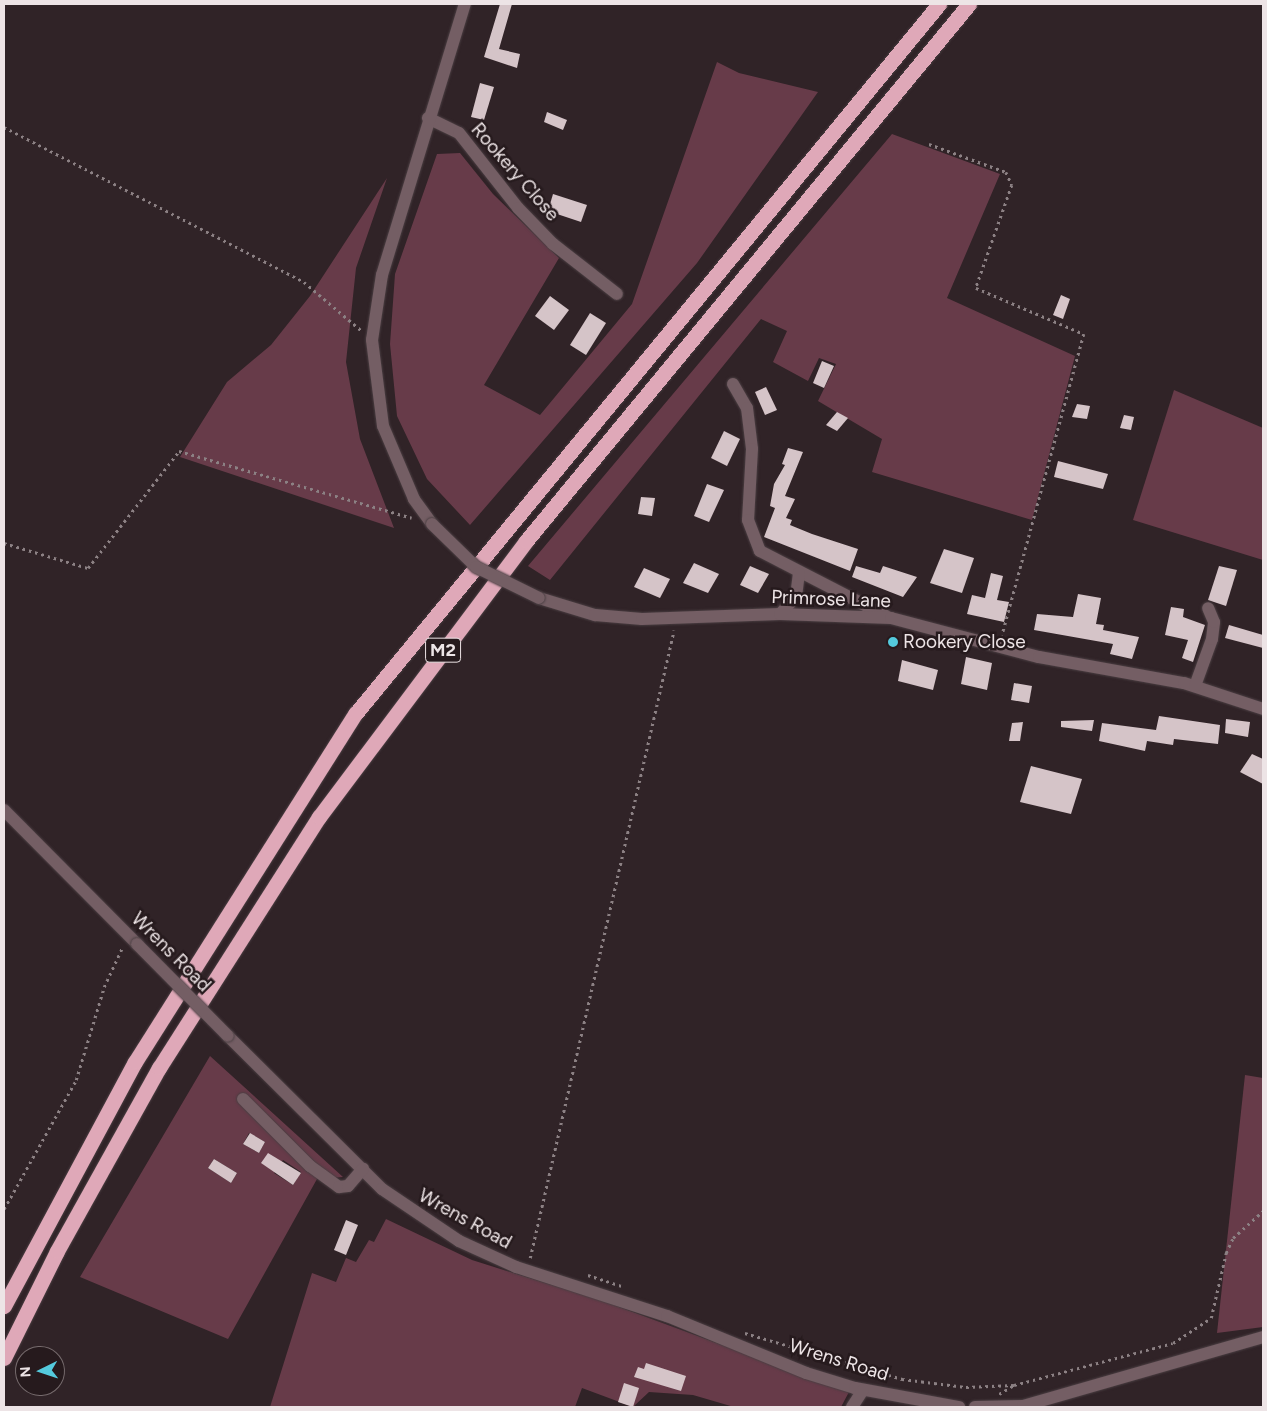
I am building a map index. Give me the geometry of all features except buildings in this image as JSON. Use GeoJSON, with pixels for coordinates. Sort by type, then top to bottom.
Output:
{"type":"FeatureCollection","features":[{"type":"Feature","properties":{"kind":"highway","name":"M2"},"geometry":{"type":"LineString","coordinates":[[4,1306],[135,1062],[356,713],[939,4]]}},
{"type":"Feature","properties":{"kind":"highway","name":"M2"},"geometry":{"type":"LineString","coordinates":[[4,1358],[57,1251],[159,1068],[319,818],[526,540],[969,4]]}},
{"type":"Feature","properties":{"kind":"street","name":"Primrose Lane"},"geometry":{"type":"LineString","coordinates":[[465,4],[428,118],[382,275],[372,340],[383,426],[414,499],[432,524],[476,567],[539,598],[595,615],[676,619],[780,614],[891,618],[999,646],[1195,686],[1263,709]]}},
{"type":"Feature","properties":{"kind":"street","name":"Rookery Close"},"geometry":{"type":"LineString","coordinates":[[428,118],[460,133],[518,208],[553,244],[617,294]]}},
{"type":"Feature","properties":{"kind":"street"},"geometry":{"type":"LineString","coordinates":[[733,384],[747,408],[752,449],[748,520],[760,550],[799,573],[891,618]]}},
{"type":"Feature","properties":{"kind":"street"},"geometry":{"type":"LineString","coordinates":[[780,614],[796,597],[799,573]]}},
{"type":"Feature","properties":{"kind":"street"},"geometry":{"type":"LineString","coordinates":[[1195,686],[1212,639],[1214,622],[1208,608]]}},
{"type":"Feature","properties":{"kind":"street","name":"Wrens Road"},"geometry":{"type":"LineString","coordinates":[[4,810],[362,1169],[400,1204],[428,1223],[459,1241],[667,1316],[806,1373],[863,1390],[959,1407]]}},
{"type":"Feature","properties":{"kind":"street"},"geometry":{"type":"LineString","coordinates":[[243,1100],[310,1166],[338,1186],[348,1186],[362,1169]]}},
{"type":"Feature","properties":{"kind":"street"},"geometry":{"type":"LineString","coordinates":[[976,1407],[1023,1406],[1263,1337]]}},
{"type":"Feature","properties":{"kind":"street"},"geometry":{"type":"LineString","coordinates":[[852,1407],[863,1390]]}},
{"type":"Feature","properties":{"kind":"path"},"geometry":{"type":"LineString","coordinates":[[4,127],[304,282],[372,340]]}},
{"type":"Feature","properties":{"kind":"path"},"geometry":{"type":"LineString","coordinates":[[929,144],[1006,172],[1012,185],[976,288],[1084,334],[999,646]]}},
{"type":"Feature","properties":{"kind":"path"},"geometry":{"type":"LineString","coordinates":[[4,543],[88,568],[179,451],[432,524]]}},
{"type":"Feature","properties":{"kind":"path"},"geometry":{"type":"LineString","coordinates":[[538,1263],[528,1266],[676,619]]}},
{"type":"Feature","properties":{"kind":"path"},"geometry":{"type":"LineString","coordinates":[[4,1209],[76,1080],[104,987],[132,940]]}},
{"type":"Feature","properties":{"kind":"path"},"geometry":{"type":"LineString","coordinates":[[737,1330],[902,1379],[966,1387],[1014,1385],[1173,1343],[1211,1318],[1226,1253],[1233,1238],[1263,1211]]}},
{"type":"Feature","properties":{"kind":"path"},"geometry":{"type":"LineString","coordinates":[[583,1274],[625,1288]]}},
{"type":"Feature","properties":{"kind":"path"},"geometry":{"type":"LineString","coordinates":[[976,1407],[1014,1385]]}},
{"type":"Feature","properties":{"kind":"shaded area"},"geometry":{"type":"Polygon","coordinates":[[[717,62],[739,73],[818,92],[697,263],[470,525],[427,479],[397,416],[390,344],[395,274],[437,154],[460,153],[493,194],[559,258],[484,385],[540,415],[632,304],[717,62]]]}},
{"type":"Feature","properties":{"kind":"shaded area"},"geometry":{"type":"Polygon","coordinates":[[[892,134],[1000,174],[947,298],[1075,356],[1032,520],[872,472],[882,439],[818,401],[836,364],[819,358],[808,381],[773,362],[787,331],[761,319],[550,580],[528,566],[892,134]]]}},
{"type":"Feature","properties":{"kind":"shaded area"},"geometry":{"type":"Polygon","coordinates":[[[387,178],[356,268],[346,362],[360,439],[394,528],[180,457],[227,382],[271,345],[310,296],[387,178]]]}},
{"type":"Feature","properties":{"kind":"shaded area"},"geometry":{"type":"Polygon","coordinates":[[[1174,390],[1263,428],[1263,560],[1133,520],[1174,390]]]}},
{"type":"Feature","properties":{"kind":"shaded area"},"geometry":{"type":"Polygon","coordinates":[[[210,1056],[343,1177],[317,1179],[228,1339],[80,1277],[210,1056]],[[249,1133],[243,1144],[259,1153],[265,1142],[249,1133]],[[214,1159],[208,1168],[231,1183],[237,1173],[214,1159]],[[283,1160],[274,1173],[293,1185],[301,1172],[283,1160]]]}},
{"type":"Feature","properties":{"kind":"shaded area"},"geometry":{"type":"Polygon","coordinates":[[[1245,1075],[1263,1078],[1263,1327],[1217,1333],[1245,1075]]]}},
{"type":"Feature","properties":{"kind":"shaded area"},"geometry":{"type":"Polygon","coordinates":[[[386,1219],[472,1260],[603,1301],[849,1392],[841,1407],[734,1407],[693,1395],[649,1392],[633,1407],[582,1388],[575,1407],[270,1407],[312,1273],[336,1282],[346,1258],[356,1262],[369,1240],[374,1242],[386,1219]]]}},
{"type":"Feature","properties":{"kind":"place","name":"Rookery Close"},"geometry":{"type":"Point","coordinates":[893,642]}}]}
